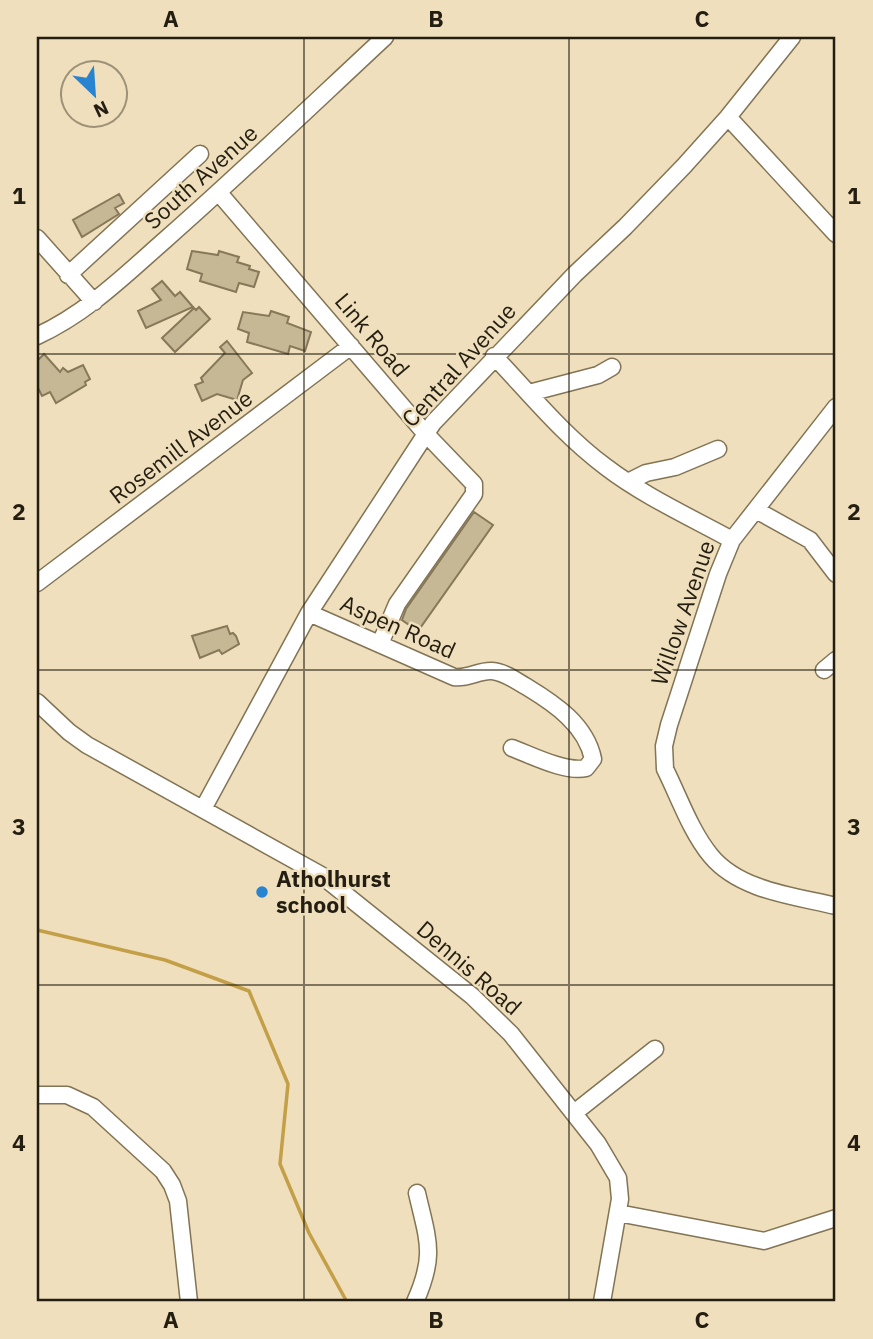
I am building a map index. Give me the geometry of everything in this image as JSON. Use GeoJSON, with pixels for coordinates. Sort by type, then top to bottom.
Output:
{"type":"FeatureCollection","features":[{"type":"Feature","properties":{"kind":"street","name":"South Avenue"},"geometry":{"type":"LineString","coordinates":[[37,336],[65,323],[94,302],[219,193],[385,37]]}},
{"type":"Feature","properties":{"kind":"street","name":"Central Avenue"},"geometry":{"type":"LineString","coordinates":[[203,808],[309,613],[425,433],[494,356],[625,228],[728,117],[792,37]]}},
{"type":"Feature","properties":{"kind":"street"},"geometry":{"type":"LineString","coordinates":[[728,117],[836,234]]}},
{"type":"Feature","properties":{"kind":"street"},"geometry":{"type":"LineString","coordinates":[[68,275],[200,154]]}},
{"type":"Feature","properties":{"kind":"street","name":"Link Road"},"geometry":{"type":"LineString","coordinates":[[219,193],[425,433],[474,484],[474,494],[397,604],[380,644]]}},
{"type":"Feature","properties":{"kind":"street"},"geometry":{"type":"LineString","coordinates":[[37,238],[94,302]]}},
{"type":"Feature","properties":{"kind":"street","name":"Rosemill Avenue"},"geometry":{"type":"LineString","coordinates":[[37,583],[351,346]]}},
{"type":"Feature","properties":{"kind":"street"},"geometry":{"type":"LineString","coordinates":[[494,356],[582,446],[628,482],[732,540]]}},
{"type":"Feature","properties":{"kind":"street"},"geometry":{"type":"LineString","coordinates":[[529,394],[598,375],[612,367]]}},
{"type":"Feature","properties":{"kind":"street","name":"Willow Avenue"},"geometry":{"type":"LineString","coordinates":[[836,407],[732,540],[701,625],[664,746],[665,769],[711,856],[731,873],[761,887],[836,906]]}},
{"type":"Feature","properties":{"kind":"street"},"geometry":{"type":"LineString","coordinates":[[628,482],[646,473],[675,467],[718,449]]}},
{"type":"Feature","properties":{"kind":"street"},"geometry":{"type":"LineString","coordinates":[[756,510],[810,540],[836,574]]}},
{"type":"Feature","properties":{"kind":"street","name":"Aspen Road"},"geometry":{"type":"LineString","coordinates":[[309,613],[454,677],[466,678],[493,671],[509,676],[554,703],[575,723],[586,740],[593,759],[586,768],[580,769],[566,767],[512,748]]}},
{"type":"Feature","properties":{"kind":"street","name":"Dennis Road"},"geometry":{"type":"LineString","coordinates":[[37,702],[78,739],[321,875],[472,996],[511,1034],[598,1144],[618,1178],[620,1199],[601,1302]]}},
{"type":"Feature","properties":{"kind":"street"},"geometry":{"type":"LineString","coordinates":[[574,1114],[656,1049]]}},
{"type":"Feature","properties":{"kind":"street"},"geometry":{"type":"LineString","coordinates":[[37,1095],[67,1095],[93,1107],[163,1171],[178,1201],[189,1302]]}},
{"type":"Feature","properties":{"kind":"street"},"geometry":{"type":"LineString","coordinates":[[415,1302],[426,1278],[429,1259],[428,1241],[417,1193]]}},
{"type":"Feature","properties":{"kind":"street"},"geometry":{"type":"LineString","coordinates":[[618,1213],[764,1241],[836,1218]]}},
{"type":"Feature","properties":{"kind":"building"},"geometry":{"type":"Polygon","coordinates":[[[119,194],[124,203],[115,208],[119,214],[82,237],[73,220],[119,194]]]}},
{"type":"Feature","properties":{"kind":"building"},"geometry":{"type":"Polygon","coordinates":[[[192,251],[218,255],[219,251],[239,257],[237,262],[259,272],[254,287],[239,283],[236,292],[200,281],[202,274],[187,269],[192,251]]]}},
{"type":"Feature","properties":{"kind":"building"},"geometry":{"type":"Polygon","coordinates":[[[162,281],[175,296],[180,292],[193,307],[146,328],[138,311],[161,300],[152,289],[162,281]]]}},
{"type":"Feature","properties":{"kind":"building"},"geometry":{"type":"Polygon","coordinates":[[[199,307],[210,319],[175,352],[162,338],[194,308],[196,310],[199,307]]]}},
{"type":"Feature","properties":{"kind":"building"},"geometry":{"type":"Polygon","coordinates":[[[271,311],[289,317],[287,323],[311,332],[305,351],[290,346],[288,354],[247,342],[249,333],[238,329],[243,312],[269,316],[271,311]]]}},
{"type":"Feature","properties":{"kind":"building"},"geometry":{"type":"Polygon","coordinates":[[[227,341],[252,373],[243,380],[237,400],[217,394],[202,401],[195,385],[203,382],[201,378],[225,353],[220,347],[227,341]]]}},
{"type":"Feature","properties":{"kind":"building"},"geometry":{"type":"Polygon","coordinates":[[[44,354],[60,372],[63,368],[68,372],[83,365],[90,379],[85,382],[86,385],[56,403],[50,392],[42,396],[37,386],[37,361],[44,354]]]}},
{"type":"Feature","properties":{"kind":"building"},"geometry":{"type":"Polygon","coordinates":[[[474,512],[493,525],[418,631],[402,620],[406,609],[474,512]]]}},
{"type":"Feature","properties":{"kind":"building"},"geometry":{"type":"Polygon","coordinates":[[[227,626],[239,644],[222,654],[219,650],[200,658],[192,636],[227,626]]]}},
{"type":"Feature","properties":{"kind":"waterway"},"geometry":{"type":"LineString","coordinates":[[37,930],[165,960],[249,991],[288,1084],[280,1164],[309,1233],[347,1302]]}},
{"type":"Feature","properties":{"kind":"place","name":"Atholhurst school"},"geometry":{"type":"Point","coordinates":[262,892]}}]}
